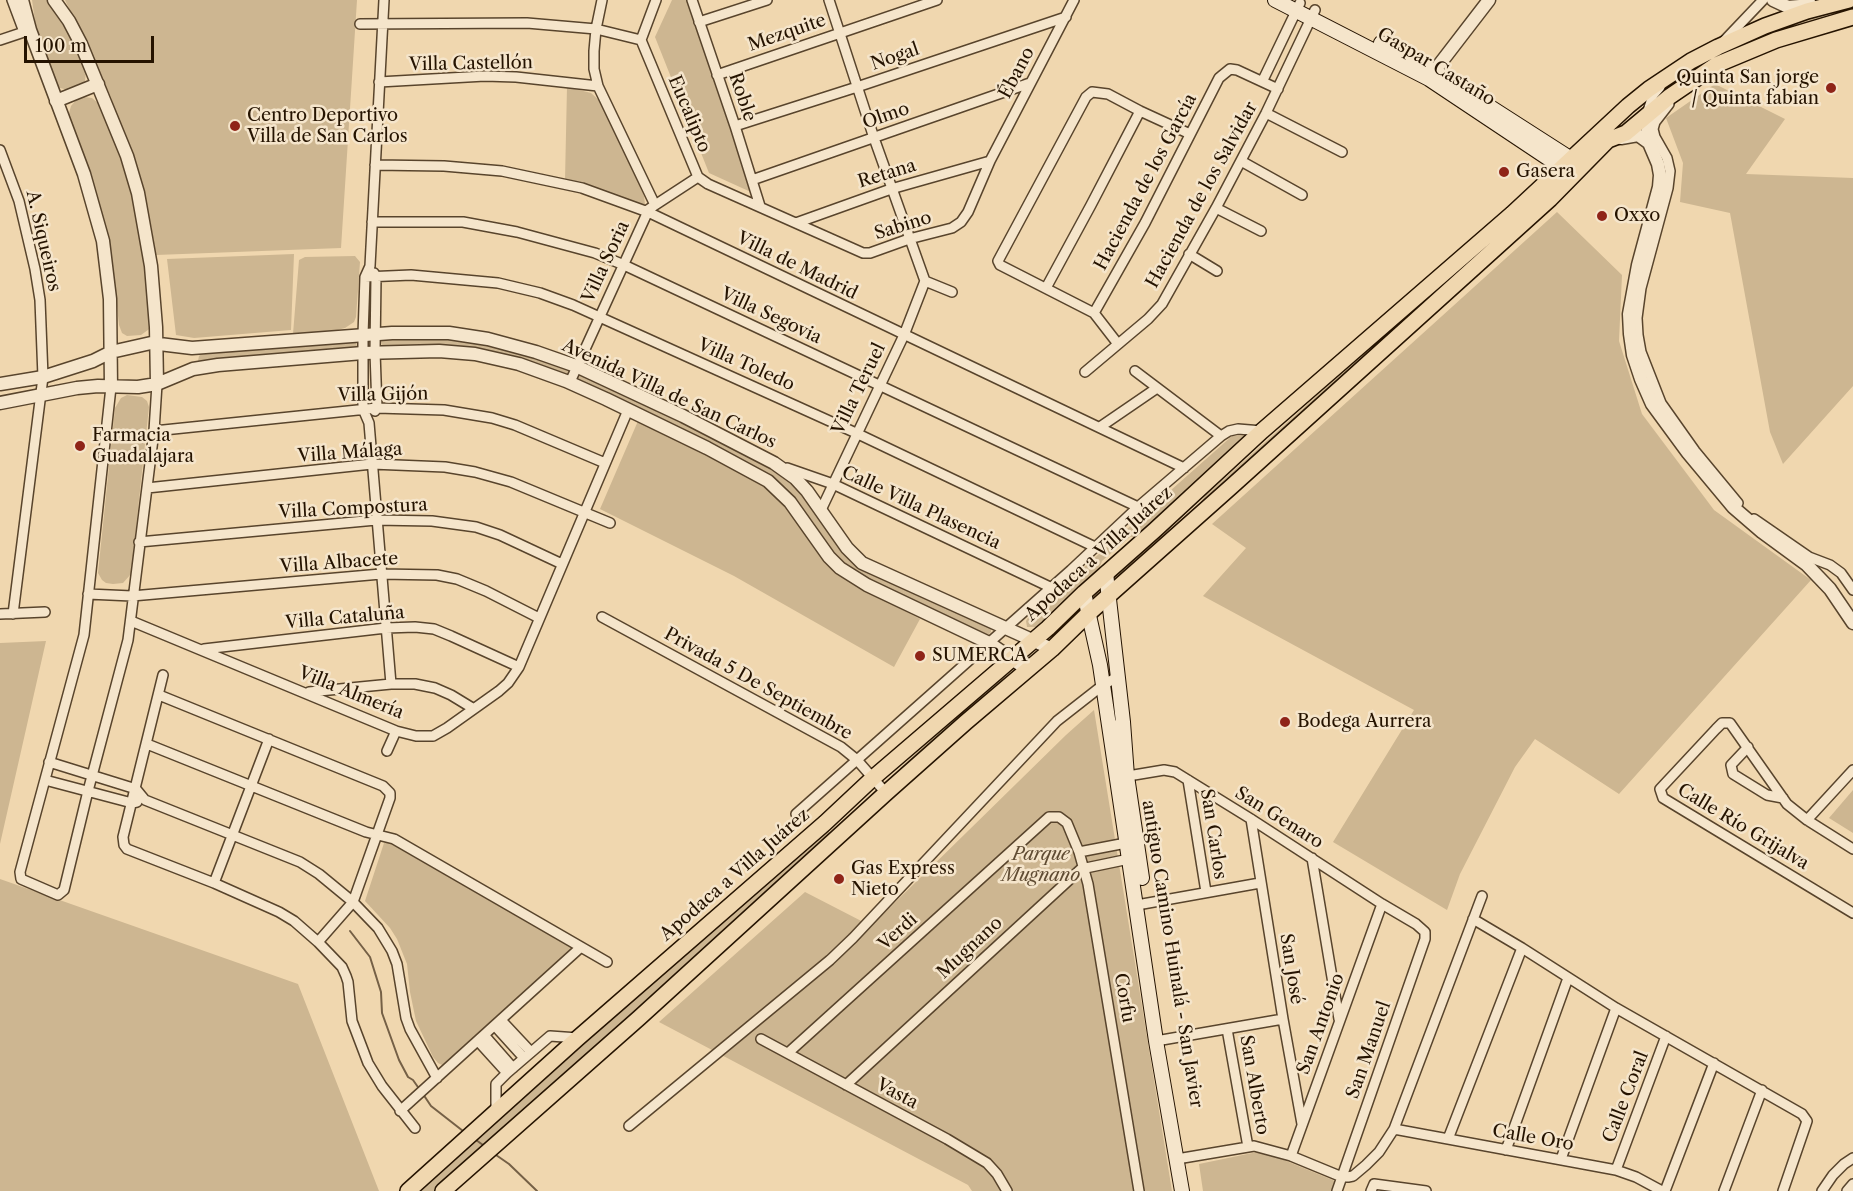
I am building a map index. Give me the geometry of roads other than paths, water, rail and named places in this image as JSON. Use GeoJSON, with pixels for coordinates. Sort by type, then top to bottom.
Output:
{"type":"FeatureCollection","features":[{"type":"Feature","properties":{"kind":"main road","name":"Gaspar Castaño"},"geometry":{"type":"LineString","coordinates":[[1275,0],[1298,5],[1432,75],[1572,166]]}},
{"type":"Feature","properties":{"kind":"main road","name":"Apodaca a Villa Juárez"},"geometry":{"type":"LineString","coordinates":[[443,1191],[639,1018],[886,793],[1052,649],[1110,594],[1550,199],[1572,166],[1628,106],[1694,59],[1718,47],[1765,26],[1849,0]]}},
{"type":"Feature","properties":{"kind":"main road","name":"Apodaca a Villa Juárez"},"geometry":{"type":"LineString","coordinates":[[408,1191],[873,778],[1034,640],[1339,363],[1572,166],[1606,141],[1626,133],[1680,88],[1716,65],[1776,40],[1853,17]]}},
{"type":"Feature","properties":{"kind":"main road"},"geometry":{"type":"LineString","coordinates":[[1339,363],[1352,377]]}},
{"type":"Feature","properties":{"kind":"main road","name":"antiguo Camino Huinalá - San Javier"},"geometry":{"type":"LineString","coordinates":[[1106,573],[1123,722],[1122,777],[1141,905]]}},
{"type":"Feature","properties":{"kind":"main road"},"geometry":{"type":"LineString","coordinates":[[1084,593],[1100,665],[1110,739],[1122,777],[1126,843],[1141,905],[1181,1158],[1191,1191]]}},
{"type":"Feature","properties":{"kind":"main road"},"geometry":{"type":"LineString","coordinates":[[1110,739],[1123,722]]}},
{"type":"Feature","properties":{"kind":"main road"},"geometry":{"type":"LineString","coordinates":[[1181,1158],[1182,1191]]}},
{"type":"Feature","properties":{"kind":"street"},"geometry":{"type":"LineString","coordinates":[[12,0],[56,101],[84,174],[103,242],[110,299],[111,387],[84,635],[20,872],[21,879],[58,895],[64,890],[128,640],[154,431],[157,344],[151,266],[138,194],[126,156],[81,44],[69,21],[54,0]]}},
{"type":"Feature","properties":{"kind":"street"},"geometry":{"type":"LineString","coordinates":[[22,0],[27,31]]}},
{"type":"Feature","properties":{"kind":"street"},"geometry":{"type":"LineString","coordinates":[[384,0],[370,266],[365,277],[369,352],[363,409],[369,423],[391,684]]}},
{"type":"Feature","properties":{"kind":"street"},"geometry":{"type":"LineString","coordinates":[[602,0],[596,29],[594,69],[598,86],[655,205]]}},
{"type":"Feature","properties":{"kind":"street"},"geometry":{"type":"LineString","coordinates":[[360,24],[527,23],[596,29],[641,40],[656,0]]}},
{"type":"Feature","properties":{"kind":"street","name":"Roble"},"geometry":{"type":"LineString","coordinates":[[692,0],[760,206]]}},
{"type":"Feature","properties":{"kind":"street"},"geometry":{"type":"LineString","coordinates":[[699,22],[767,0]]}},
{"type":"Feature","properties":{"kind":"street"},"geometry":{"type":"LineString","coordinates":[[829,0],[873,138],[925,281],[952,292]]}},
{"type":"Feature","properties":{"kind":"street","name":"Mezquite"},"geometry":{"type":"LineString","coordinates":[[717,75],[936,0]]}},
{"type":"Feature","properties":{"kind":"street","name":"Ébano"},"geometry":{"type":"LineString","coordinates":[[990,161],[1074,0]]}},
{"type":"Feature","properties":{"kind":"street"},"geometry":{"type":"LineString","coordinates":[[1432,75],[1489,0]]}},
{"type":"Feature","properties":{"kind":"street"},"geometry":{"type":"LineString","coordinates":[[1752,11],[1756,0]]}},
{"type":"Feature","properties":{"kind":"street"},"geometry":{"type":"LineString","coordinates":[[1718,47],[1763,0]]}},
{"type":"Feature","properties":{"kind":"street"},"geometry":{"type":"LineString","coordinates":[[1773,0],[1788,7],[1833,5]]}},
{"type":"Feature","properties":{"kind":"street","name":"Hacienda de los Salvidar"},"geometry":{"type":"LineString","coordinates":[[1263,81],[1298,5]]}},
{"type":"Feature","properties":{"kind":"street","name":"Hacienda de los Salvidar"},"geometry":{"type":"LineString","coordinates":[[1085,372],[1148,319],[1162,304],[1266,113],[1313,14]]}},
{"type":"Feature","properties":{"kind":"street","name":"Nogal"},"geometry":{"type":"LineString","coordinates":[[735,126],[1065,17]]}},
{"type":"Feature","properties":{"kind":"street"},"geometry":{"type":"LineString","coordinates":[[0,40],[27,31]]}},
{"type":"Feature","properties":{"kind":"street","name":"Eucalipto"},"geometry":{"type":"LineString","coordinates":[[641,40],[698,177],[708,184],[760,206]]}},
{"type":"Feature","properties":{"kind":"street"},"geometry":{"type":"LineString","coordinates":[[1694,59],[1653,95],[1647,114],[1646,129],[1660,175],[1659,187],[1634,283],[1629,314],[1633,355],[1652,404],[1666,425],[1733,507],[1807,565],[1830,590],[1853,623]]}},
{"type":"Feature","properties":{"kind":"street","name":"Hacienda de los García"},"geometry":{"type":"LineString","coordinates":[[1094,313],[1145,223],[1219,78],[1230,69],[1263,81]]}},
{"type":"Feature","properties":{"kind":"street","name":"Villa Castellón"},"geometry":{"type":"LineString","coordinates":[[380,82],[516,76],[598,86]]}},
{"type":"Feature","properties":{"kind":"street"},"geometry":{"type":"LineString","coordinates":[[1263,81],[1278,89]]}},
{"type":"Feature","properties":{"kind":"street","name":"Olmo"},"geometry":{"type":"LineString","coordinates":[[752,180],[1030,83]]}},
{"type":"Feature","properties":{"kind":"street"},"geometry":{"type":"LineString","coordinates":[[56,101],[98,84]]}},
{"type":"Feature","properties":{"kind":"street"},"geometry":{"type":"LineString","coordinates":[[1680,88],[1655,122],[1653,129],[1654,136],[1667,158],[1670,171],[1668,188],[1641,288],[1637,318],[1641,352],[1661,403],[1695,451],[1737,502],[1756,520],[1809,557],[1830,565],[1841,573],[1853,590]]}},
{"type":"Feature","properties":{"kind":"street"},"geometry":{"type":"LineString","coordinates":[[1118,344],[1094,313],[1000,265],[999,261],[1086,97],[1092,92],[1108,94],[1190,134]]}},
{"type":"Feature","properties":{"kind":"street"},"geometry":{"type":"LineString","coordinates":[[1046,288],[1140,111]]}},
{"type":"Feature","properties":{"kind":"street"},"geometry":{"type":"LineString","coordinates":[[1266,113],[1342,152]]}},
{"type":"Feature","properties":{"kind":"street"},"geometry":{"type":"LineString","coordinates":[[1606,141],[1638,135],[1649,143]]}},
{"type":"Feature","properties":{"kind":"street","name":"A. Siqueiros"},"geometry":{"type":"LineString","coordinates":[[0,150],[19,201],[35,269],[40,300],[43,377],[13,614]]}},
{"type":"Feature","properties":{"kind":"street","name":"Retana"},"geometry":{"type":"LineString","coordinates":[[796,223],[891,189],[990,161]]}},
{"type":"Feature","properties":{"kind":"street","name":"Sabino"},"geometry":{"type":"LineString","coordinates":[[760,206],[866,253],[875,252],[952,228],[961,222],[968,212],[990,161]]}},
{"type":"Feature","properties":{"kind":"street"},"geometry":{"type":"LineString","coordinates":[[1241,161],[1302,195]]}},
{"type":"Feature","properties":{"kind":"street","name":"Villa de Madrid"},"geometry":{"type":"LineString","coordinates":[[375,165],[444,166],[502,171],[582,188],[648,212],[1184,468]]}},
{"type":"Feature","properties":{"kind":"street","name":"Villa Soria"},"geometry":{"type":"LineString","coordinates":[[570,382],[648,212],[698,177]]}},
{"type":"Feature","properties":{"kind":"street"},"geometry":{"type":"LineString","coordinates":[[1216,208],[1261,231]]}},
{"type":"Feature","properties":{"kind":"street","name":"Villa Segovia"},"geometry":{"type":"LineString","coordinates":[[372,222],[443,221],[482,225],[595,253],[1138,507]]}},
{"type":"Feature","properties":{"kind":"street"},"geometry":{"type":"LineString","coordinates":[[1189,254],[1217,271]]}},
{"type":"Feature","properties":{"kind":"street"},"geometry":{"type":"LineString","coordinates":[[369,334],[376,277],[370,266]]}},
{"type":"Feature","properties":{"kind":"street","name":"Villa Toledo"},"geometry":{"type":"LineString","coordinates":[[365,277],[411,275],[498,283],[540,293],[599,316],[856,433],[1095,547]]}},
{"type":"Feature","properties":{"kind":"street","name":"Villa Teruel"},"geometry":{"type":"LineString","coordinates":[[821,510],[904,336],[925,281]]}},
{"type":"Feature","properties":{"kind":"street","name":"Avenida Villa de San Carlos"},"geometry":{"type":"LineString","coordinates":[[0,384],[43,377],[128,347],[157,344],[192,348],[369,334],[449,333],[488,339],[536,351],[576,366],[683,416],[774,463],[800,483],[857,559],[874,569],[1052,649]]}},
{"type":"Feature","properties":{"kind":"street"},"geometry":{"type":"LineString","coordinates":[[192,348],[193,369]]}},
{"type":"Feature","properties":{"kind":"street","name":"Avenida Villa de San Carlos"},"geometry":{"type":"LineString","coordinates":[[0,403],[76,388],[138,387],[157,384],[193,369],[218,365],[369,352],[439,351],[475,354],[519,364],[570,382],[707,448],[764,479],[790,502],[834,564],[867,585],[989,643],[1028,670]]}},
{"type":"Feature","properties":{"kind":"street"},"geometry":{"type":"LineString","coordinates":[[369,352],[376,408],[369,423]]}},
{"type":"Feature","properties":{"kind":"street"},"geometry":{"type":"LineString","coordinates":[[1135,371],[1221,436]]}},
{"type":"Feature","properties":{"kind":"street"},"geometry":{"type":"LineString","coordinates":[[1100,427],[1157,388]]}},
{"type":"Feature","properties":{"kind":"street","name":"Villa Gijón"},"geometry":{"type":"LineString","coordinates":[[154,431],[376,408],[444,410],[492,418],[538,434],[605,463]]}},
{"type":"Feature","properties":{"kind":"street","name":"Villa Almería"},"geometry":{"type":"LineString","coordinates":[[131,621],[396,731],[416,736],[433,736],[508,683],[519,667],[628,410]]}},
{"type":"Feature","properties":{"kind":"street"},"geometry":{"type":"LineString","coordinates":[[796,814],[1052,588],[1138,507],[1221,436],[1238,429],[1262,431]]}},
{"type":"Feature","properties":{"kind":"street"},"geometry":{"type":"LineString","coordinates":[[764,479],[774,463]]}},
{"type":"Feature","properties":{"kind":"street","name":"Calle Villa Plasencia"},"geometry":{"type":"LineString","coordinates":[[774,463],[833,484],[1052,588]]}},
{"type":"Feature","properties":{"kind":"street","name":"Villa Málaga"},"geometry":{"type":"LineString","coordinates":[[147,489],[372,464],[445,466],[475,472],[525,487],[610,524]]}},
{"type":"Feature","properties":{"kind":"street","name":"Villa Compostura"},"geometry":{"type":"LineString","coordinates":[[139,542],[376,520],[432,520],[477,527],[500,535],[561,564]]}},
{"type":"Feature","properties":{"kind":"street"},"geometry":{"type":"LineString","coordinates":[[867,585],[874,569]]}},
{"type":"Feature","properties":{"kind":"street","name":"Villa Albacete"},"geometry":{"type":"LineString","coordinates":[[88,594],[132,596],[381,574],[437,575],[457,579],[486,591],[539,618]]}},
{"type":"Feature","properties":{"kind":"street"},"geometry":{"type":"LineString","coordinates":[[0,614],[45,612]]}},
{"type":"Feature","properties":{"kind":"street","name":"Privada 5 De Septiembre"},"geometry":{"type":"LineString","coordinates":[[603,617],[841,747],[857,760],[886,793]]}},
{"type":"Feature","properties":{"kind":"street","name":"Villa Cataluña"},"geometry":{"type":"LineString","coordinates":[[202,649],[386,628],[415,627],[434,629],[519,667]]}},
{"type":"Feature","properties":{"kind":"street"},"geometry":{"type":"LineString","coordinates":[[163,675],[123,837],[125,848],[214,883],[279,912],[294,921],[318,942],[342,967],[348,982],[352,1020],[368,1063],[400,1111],[415,1128]]}},
{"type":"Feature","properties":{"kind":"street"},"geometry":{"type":"LineString","coordinates":[[629,1126],[830,960],[1051,727],[1103,685],[1119,676]]}},
{"type":"Feature","properties":{"kind":"street"},"geometry":{"type":"LineString","coordinates":[[307,693],[391,684],[415,684],[451,694],[474,709]]}},
{"type":"Feature","properties":{"kind":"street"},"geometry":{"type":"LineString","coordinates":[[159,695],[383,786],[390,793],[353,902],[318,942]]}},
{"type":"Feature","properties":{"kind":"street","name":"Calle Río Grijalva"},"geometry":{"type":"LineString","coordinates":[[1748,747],[1730,723],[1722,723],[1662,786],[1661,795],[1853,913]]}},
{"type":"Feature","properties":{"kind":"street"},"geometry":{"type":"LineString","coordinates":[[387,751],[396,731]]}},
{"type":"Feature","properties":{"kind":"street"},"geometry":{"type":"LineString","coordinates":[[214,883],[269,739]]}},
{"type":"Feature","properties":{"kind":"street"},"geometry":{"type":"LineString","coordinates":[[147,744],[377,835],[394,839],[607,962]]}},
{"type":"Feature","properties":{"kind":"street"},"geometry":{"type":"LineString","coordinates":[[1783,798],[1767,795],[1733,774],[1731,765],[1748,747],[1793,810],[1853,849]]}},
{"type":"Feature","properties":{"kind":"street"},"geometry":{"type":"LineString","coordinates":[[49,762],[136,789],[145,800],[300,862],[319,874],[353,902],[378,928],[392,951],[397,964],[406,1018],[437,1078]]}},
{"type":"Feature","properties":{"kind":"street","name":"San Genaro"},"geometry":{"type":"LineString","coordinates":[[1122,777],[1170,770],[1416,924]]}},
{"type":"Feature","properties":{"kind":"street"},"geometry":{"type":"LineString","coordinates":[[1807,820],[1853,770]]}},
{"type":"Feature","properties":{"kind":"street"},"geometry":{"type":"LineString","coordinates":[[45,780],[132,803],[145,800]]}},
{"type":"Feature","properties":{"kind":"street","name":"San Carlos"},"geometry":{"type":"LineString","coordinates":[[1188,780],[1206,892]]}},
{"type":"Feature","properties":{"kind":"street","name":"Verdi"},"geometry":{"type":"LineString","coordinates":[[788,1053],[1049,817],[1059,817]]}},
{"type":"Feature","properties":{"kind":"street","name":"Corfu"},"geometry":{"type":"LineString","coordinates":[[1059,817],[1067,823],[1079,852],[1088,884],[1139,1191]]}},
{"type":"Feature","properties":{"kind":"street","name":"San José"},"geometry":{"type":"LineString","coordinates":[[1251,819],[1302,1124]]}},
{"type":"Feature","properties":{"kind":"street"},"geometry":{"type":"LineString","coordinates":[[1079,852],[1126,843]]}},
{"type":"Feature","properties":{"kind":"street"},"geometry":{"type":"LineString","coordinates":[[1312,858],[1340,1022]]}},
{"type":"Feature","properties":{"kind":"street"},"geometry":{"type":"LineString","coordinates":[[1083,868],[1129,859]]}},
{"type":"Feature","properties":{"kind":"street","name":"Mugnano"},"geometry":{"type":"LineString","coordinates":[[846,1085],[1083,868]]}},
{"type":"Feature","properties":{"kind":"street"},"geometry":{"type":"LineString","coordinates":[[1141,905],[1260,883]]}},
{"type":"Feature","properties":{"kind":"street"},"geometry":{"type":"LineString","coordinates":[[1181,1158],[1258,1147],[1291,1156],[1342,1177],[1353,1176],[1366,1166],[1379,1152],[1394,1128],[1482,896]]}},
{"type":"Feature","properties":{"kind":"street","name":"San Antonio"},"geometry":{"type":"LineString","coordinates":[[1291,1156],[1382,904]]}},
{"type":"Feature","properties":{"kind":"street"},"geometry":{"type":"LineString","coordinates":[[1473,919],[1616,1008],[1762,1090],[1805,1117],[1807,1121],[1783,1191]]}},
{"type":"Feature","properties":{"kind":"street","name":"San Manuel"},"geometry":{"type":"LineString","coordinates":[[1337,1191],[1425,939],[1425,932],[1416,924]]}},
{"type":"Feature","properties":{"kind":"street"},"geometry":{"type":"LineString","coordinates":[[400,1111],[581,947]]}},
{"type":"Feature","properties":{"kind":"street"},"geometry":{"type":"LineString","coordinates":[[1448,1139],[1522,948]]}},
{"type":"Feature","properties":{"kind":"street"},"geometry":{"type":"LineString","coordinates":[[1506,1150],[1568,978]]}},
{"type":"Feature","properties":{"kind":"street"},"geometry":{"type":"LineString","coordinates":[[1561,1159],[1616,1008]]}},
{"type":"Feature","properties":{"kind":"street"},"geometry":{"type":"LineString","coordinates":[[1161,1040],[1283,1019]]}},
{"type":"Feature","properties":{"kind":"street"},"geometry":{"type":"LineString","coordinates":[[498,1023],[528,1055]]}},
{"type":"Feature","properties":{"kind":"street","name":"San Alberto"},"geometry":{"type":"LineString","coordinates":[[1227,1029],[1248,1147]]}},
{"type":"Feature","properties":{"kind":"street"},"geometry":{"type":"LineString","coordinates":[[496,1112],[496,1084],[510,1071],[550,1036],[578,1038]]}},
{"type":"Feature","properties":{"kind":"street","name":"Calle Coral"},"geometry":{"type":"LineString","coordinates":[[1616,1170],[1666,1036]]}},
{"type":"Feature","properties":{"kind":"street"},"geometry":{"type":"LineString","coordinates":[[481,1038],[510,1071]]}},
{"type":"Feature","properties":{"kind":"street","name":"Vasta"},"geometry":{"type":"LineString","coordinates":[[761,1040],[948,1139],[987,1163],[997,1174],[1006,1191]]}},
{"type":"Feature","properties":{"kind":"street"},"geometry":{"type":"LineString","coordinates":[[1664,1191],[1714,1063]]}},
{"type":"Feature","properties":{"kind":"street"},"geometry":{"type":"LineString","coordinates":[[1724,1191],[1762,1090]]}},
{"type":"Feature","properties":{"kind":"street","name":"Calle Oro"},"geometry":{"type":"LineString","coordinates":[[1394,1128],[1616,1170],[1664,1191]]}},
{"type":"Feature","properties":{"kind":"street"},"geometry":{"type":"LineString","coordinates":[[1822,1191],[1833,1175],[1853,1158]]}},
{"type":"Feature","properties":{"kind":"street"},"geometry":{"type":"LineString","coordinates":[[1848,1191],[1853,1184]]}},
{"type":"Feature","properties":{"kind":"street"},"geometry":{"type":"LineString","coordinates":[[1373,1187],[1426,1191]]}},
{"type":"Feature","properties":{"kind":"waterway"},"geometry":{"type":"LineString","coordinates":[[350,931],[370,957],[381,992],[382,1013],[399,1060],[408,1077],[420,1090]]}},
{"type":"Feature","properties":{"kind":"waterway"},"geometry":{"type":"LineString","coordinates":[[423,1094],[431,1106],[463,1131]]}},
{"type":"Feature","properties":{"kind":"waterway"},"geometry":{"type":"LineString","coordinates":[[476,1140],[483,1145]]}},
{"type":"Feature","properties":{"kind":"waterway"},"geometry":{"type":"LineString","coordinates":[[496,1155],[509,1164],[537,1191]]}},
{"type":"Feature","properties":{"kind":"place","name":"Quinta San jorge / Quinta fabian"},"geometry":{"type":"Point","coordinates":[1831,88]}},
{"type":"Feature","properties":{"kind":"place","name":"Centro Deportivo Villa de San Carlos"},"geometry":{"type":"Point","coordinates":[235,126]}},
{"type":"Feature","properties":{"kind":"place","name":"Gasera"},"geometry":{"type":"Point","coordinates":[1504,172]}},
{"type":"Feature","properties":{"kind":"place","name":"Oxxo"},"geometry":{"type":"Point","coordinates":[1602,216]}},
{"type":"Feature","properties":{"kind":"place","name":"Farmacia Guadalajara"},"geometry":{"type":"Point","coordinates":[80,446]}},
{"type":"Feature","properties":{"kind":"place","name":"SUMERCA"},"geometry":{"type":"Point","coordinates":[920,656]}},
{"type":"Feature","properties":{"kind":"place","name":"Bodega Aurrera"},"geometry":{"type":"Point","coordinates":[1285,722]}},
{"type":"Feature","properties":{"kind":"place","name":"Gas Express Nieto"},"geometry":{"type":"Point","coordinates":[839,879]}},
{"type":"Feature","properties":{"kind":"park label","name":"Parque Mugnano"},"geometry":{"type":"Point","coordinates":[1041,865]}}]}
